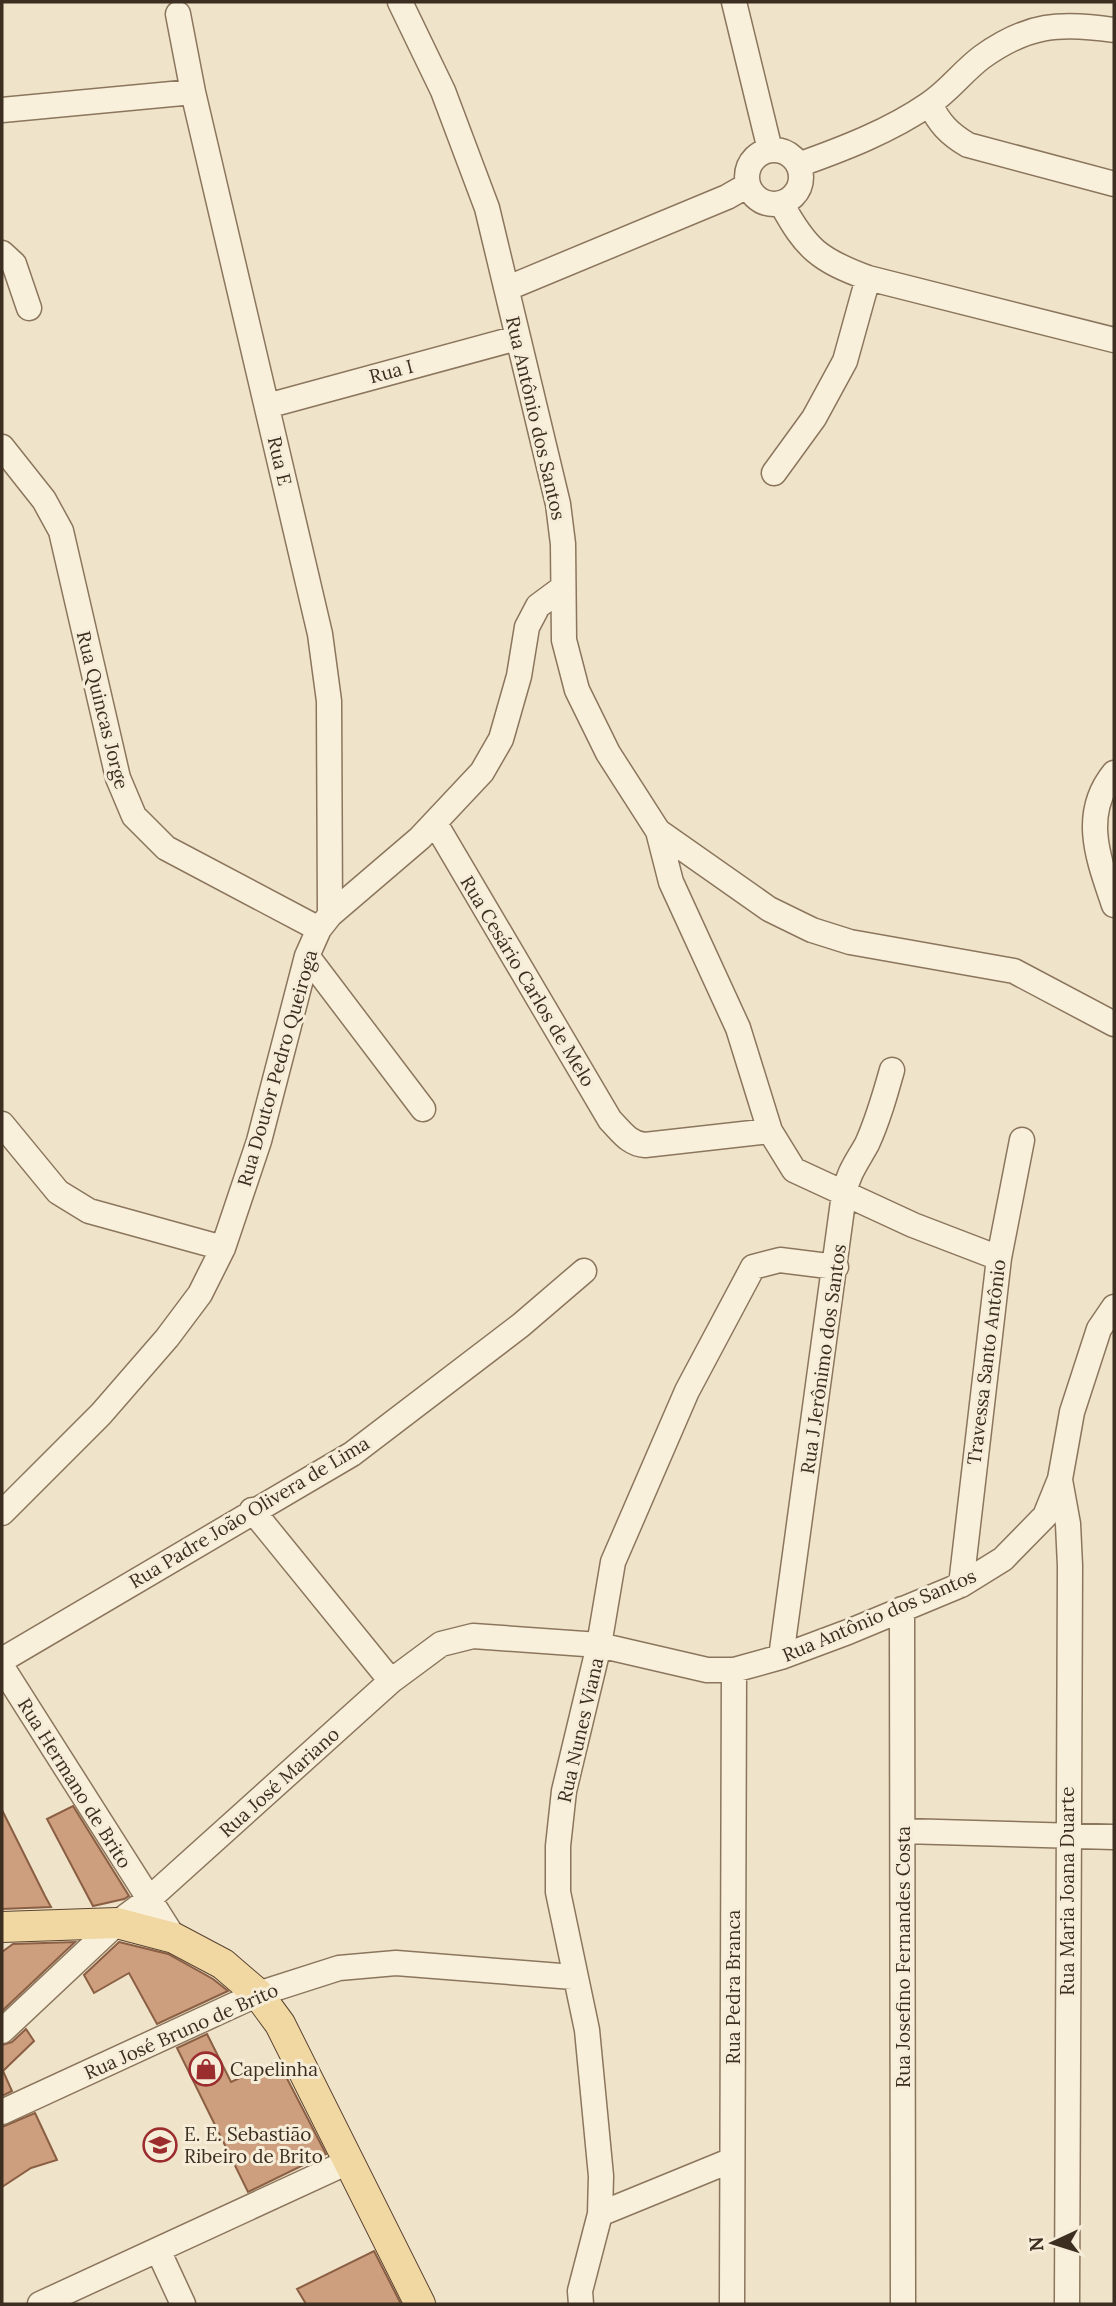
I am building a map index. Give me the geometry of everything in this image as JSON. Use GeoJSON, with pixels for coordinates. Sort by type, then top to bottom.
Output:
{"type":"FeatureCollection","features":[{"type":"Feature","properties":{"kind":"main road"},"geometry":{"type":"LineString","coordinates":[[2,1927],[117,1923],[174,1938],[223,1964],[258,1994],[280,2024],[420,2304]]}},
{"type":"Feature","properties":{"kind":"street","name":"Rua Antônio dos Santos"},"geometry":{"type":"LineString","coordinates":[[400,2],[443,91],[488,208],[558,504],[563,544],[561,590],[564,640],[577,690],[608,753],[658,831],[769,909],[812,930],[850,942],[1014,971],[1114,1024]]}},
{"type":"Feature","properties":{"kind":"street"},"geometry":{"type":"LineString","coordinates":[[734,2],[770,150]]}},
{"type":"Feature","properties":{"kind":"street","name":"Rua E"},"geometry":{"type":"LineString","coordinates":[[178,14],[193,92],[320,634],[327,676],[330,701],[325,922]]}},
{"type":"Feature","properties":{"kind":"street"},"geometry":{"type":"LineString","coordinates":[[798,165],[852,146],[930,104],[982,57],[1022,33],[1069,23],[1114,30]]}},
{"type":"Feature","properties":{"kind":"street"},"geometry":{"type":"LineString","coordinates":[[2,110],[193,92]]}},
{"type":"Feature","properties":{"kind":"street"},"geometry":{"type":"LineString","coordinates":[[930,104],[945,128],[968,145],[1114,184]]}},
{"type":"Feature","properties":{"kind":"street"},"geometry":{"type":"LineString","coordinates":[[780,204],[798,189],[798,165],[787,154],[770,150],[761,153],[748,166],[748,185],[759,200],[780,204],[800,238],[831,264],[868,278],[1114,340]]}},
{"type":"Feature","properties":{"kind":"street"},"geometry":{"type":"LineString","coordinates":[[508,288],[727,197],[748,185]]}},
{"type":"Feature","properties":{"kind":"street"},"geometry":{"type":"LineString","coordinates":[[2,253],[14,264],[29,309]]}},
{"type":"Feature","properties":{"kind":"street"},"geometry":{"type":"LineString","coordinates":[[774,473],[814,418],[845,361],[868,278]]}},
{"type":"Feature","properties":{"kind":"street","name":"Rua I"},"geometry":{"type":"LineString","coordinates":[[267,407],[517,338]]}},
{"type":"Feature","properties":{"kind":"street","name":"Rua Quincas Jorge"},"geometry":{"type":"LineString","coordinates":[[2,447],[44,500],[61,531],[118,778],[134,816],[166,848],[325,922]]}},
{"type":"Feature","properties":{"kind":"street","name":"Rua Doutor Pedro Queiroga"},"geometry":{"type":"LineString","coordinates":[[2,1513],[101,1414],[167,1338],[200,1294],[223,1248],[259,1141],[307,956],[325,922],[435,823],[491,759],[500,739],[519,676],[527,627],[538,606],[561,590]]}},
{"type":"Feature","properties":{"kind":"street"},"geometry":{"type":"LineString","coordinates":[[1114,773],[1099,798],[1094,823],[1095,849],[1114,905]]}},
{"type":"Feature","properties":{"kind":"street","name":"Rua Cesário Carlos de Melo"},"geometry":{"type":"LineString","coordinates":[[435,823],[610,1120],[625,1136],[635,1144],[645,1145],[770,1131]]}},
{"type":"Feature","properties":{"kind":"street"},"geometry":{"type":"LineString","coordinates":[[658,831],[671,882],[691,930],[726,998],[770,1131],[794,1170],[844,1194],[999,1258]]}},
{"type":"Feature","properties":{"kind":"street"},"geometry":{"type":"LineString","coordinates":[[307,956],[423,1109]]}},
{"type":"Feature","properties":{"kind":"street","name":"Rua J Jerônimo dos Santos"},"geometry":{"type":"LineString","coordinates":[[781,1657],[844,1194],[848,1174],[865,1146],[881,1110],[892,1070]]}},
{"type":"Feature","properties":{"kind":"street"},"geometry":{"type":"LineString","coordinates":[[2,1124],[58,1192],[89,1211],[223,1248]]}},
{"type":"Feature","properties":{"kind":"street","name":"Travessa Santo Antônio"},"geometry":{"type":"LineString","coordinates":[[961,1585],[999,1258],[1022,1140]]}},
{"type":"Feature","properties":{"kind":"street","name":"Rua Nunes Viana"},"geometry":{"type":"LineString","coordinates":[[581,2304],[580,2291],[600,2214],[601,2176],[587,2030],[573,1977],[558,1892],[558,1846],[564,1791],[599,1645],[613,1562],[687,1391],[746,1276],[753,1267],[780,1260],[836,1267]]}},
{"type":"Feature","properties":{"kind":"street","name":"Rua Padre João Olivera de Lima"},"geometry":{"type":"LineString","coordinates":[[2,1660],[252,1510],[352,1454],[521,1325],[584,1271]]}},
{"type":"Feature","properties":{"kind":"street","name":"Rua Antônio dos Santos"},"geometry":{"type":"LineString","coordinates":[[599,1645],[707,1670],[734,1670],[781,1657],[961,1585],[1003,1559],[1024,1541],[1045,1516],[1060,1479],[1072,1412],[1099,1329],[1114,1307]]}},
{"type":"Feature","properties":{"kind":"street","name":"Rua Maria Joana Duarte"},"geometry":{"type":"LineString","coordinates":[[1060,1479],[1068,1524],[1069,1566],[1066,2304]]}},
{"type":"Feature","properties":{"kind":"street"},"geometry":{"type":"LineString","coordinates":[[252,1510],[391,1681]]}},
{"type":"Feature","properties":{"kind":"street","name":"Rua Josefino Fernandes Costa"},"geometry":{"type":"LineString","coordinates":[[902,1609],[904,2304]]}},
{"type":"Feature","properties":{"kind":"street","name":"Rua José Mariano"},"geometry":{"type":"LineString","coordinates":[[2,2031],[117,1923],[149,1899],[391,1681],[441,1644],[460,1638],[599,1645]]}},
{"type":"Feature","properties":{"kind":"street","name":"Rua Hermano de Brito"},"geometry":{"type":"LineString","coordinates":[[2,1667],[174,1938]]}},
{"type":"Feature","properties":{"kind":"street","name":"Rua Pedra Branca"},"geometry":{"type":"LineString","coordinates":[[732,2304],[734,1670]]}},
{"type":"Feature","properties":{"kind":"street"},"geometry":{"type":"LineString","coordinates":[[903,1831],[1114,1837]]}},
{"type":"Feature","properties":{"kind":"street","name":"Rua José Bruno de Brito"},"geometry":{"type":"LineString","coordinates":[[2,2112],[258,1994],[339,1968],[396,1963],[573,1977]]}},
{"type":"Feature","properties":{"kind":"street"},"geometry":{"type":"LineString","coordinates":[[600,2214],[732,2160]]}},
{"type":"Feature","properties":{"kind":"street"},"geometry":{"type":"LineString","coordinates":[[40,2304],[348,2162]]}},
{"type":"Feature","properties":{"kind":"street"},"geometry":{"type":"LineString","coordinates":[[158,2250],[183,2304]]}},
{"type":"Feature","properties":{"kind":"building"},"geometry":{"type":"Polygon","coordinates":[[[73,1806],[129,1896],[124,1899],[93,1906],[47,1819],[73,1806]]]}},
{"type":"Feature","properties":{"kind":"building"},"geometry":{"type":"Polygon","coordinates":[[[2,1810],[45,1896],[51,1907],[2,1909],[2,1810]]]}},
{"type":"Feature","properties":{"kind":"building"},"geometry":{"type":"Polygon","coordinates":[[[75,1942],[2,2011],[2,1952],[13,1944],[75,1942]]]}},
{"type":"Feature","properties":{"kind":"building"},"geometry":{"type":"Polygon","coordinates":[[[119,1942],[168,1954],[213,1979],[228,1991],[157,2024],[129,1973],[94,1993],[84,1975],[119,1942]]]}},
{"type":"Feature","properties":{"kind":"building"},"geometry":{"type":"Polygon","coordinates":[[[26,2029],[34,2041],[3,2071],[12,2091],[2,2096],[2,2045],[12,2042],[26,2029]]]}},
{"type":"Feature","properties":{"kind":"building"},"geometry":{"type":"Polygon","coordinates":[[[207,2034],[231,2082],[278,2061],[326,2154],[248,2192],[177,2048],[207,2034]]]}},
{"type":"Feature","properties":{"kind":"building"},"geometry":{"type":"Polygon","coordinates":[[[35,2113],[57,2160],[31,2168],[2,2187],[2,2127],[35,2113]]]}},
{"type":"Feature","properties":{"kind":"building"},"geometry":{"type":"Polygon","coordinates":[[[374,2251],[401,2304],[306,2304],[297,2289],[374,2251]]]}},
{"type":"Feature","properties":{"kind":"place","name":"Capelinha"},"geometry":{"type":"Point","coordinates":[206,2069]}},
{"type":"Feature","properties":{"kind":"place","name":"E. E. Sebastião Ribeiro de Brito"},"geometry":{"type":"Point","coordinates":[160,2145]}}]}
